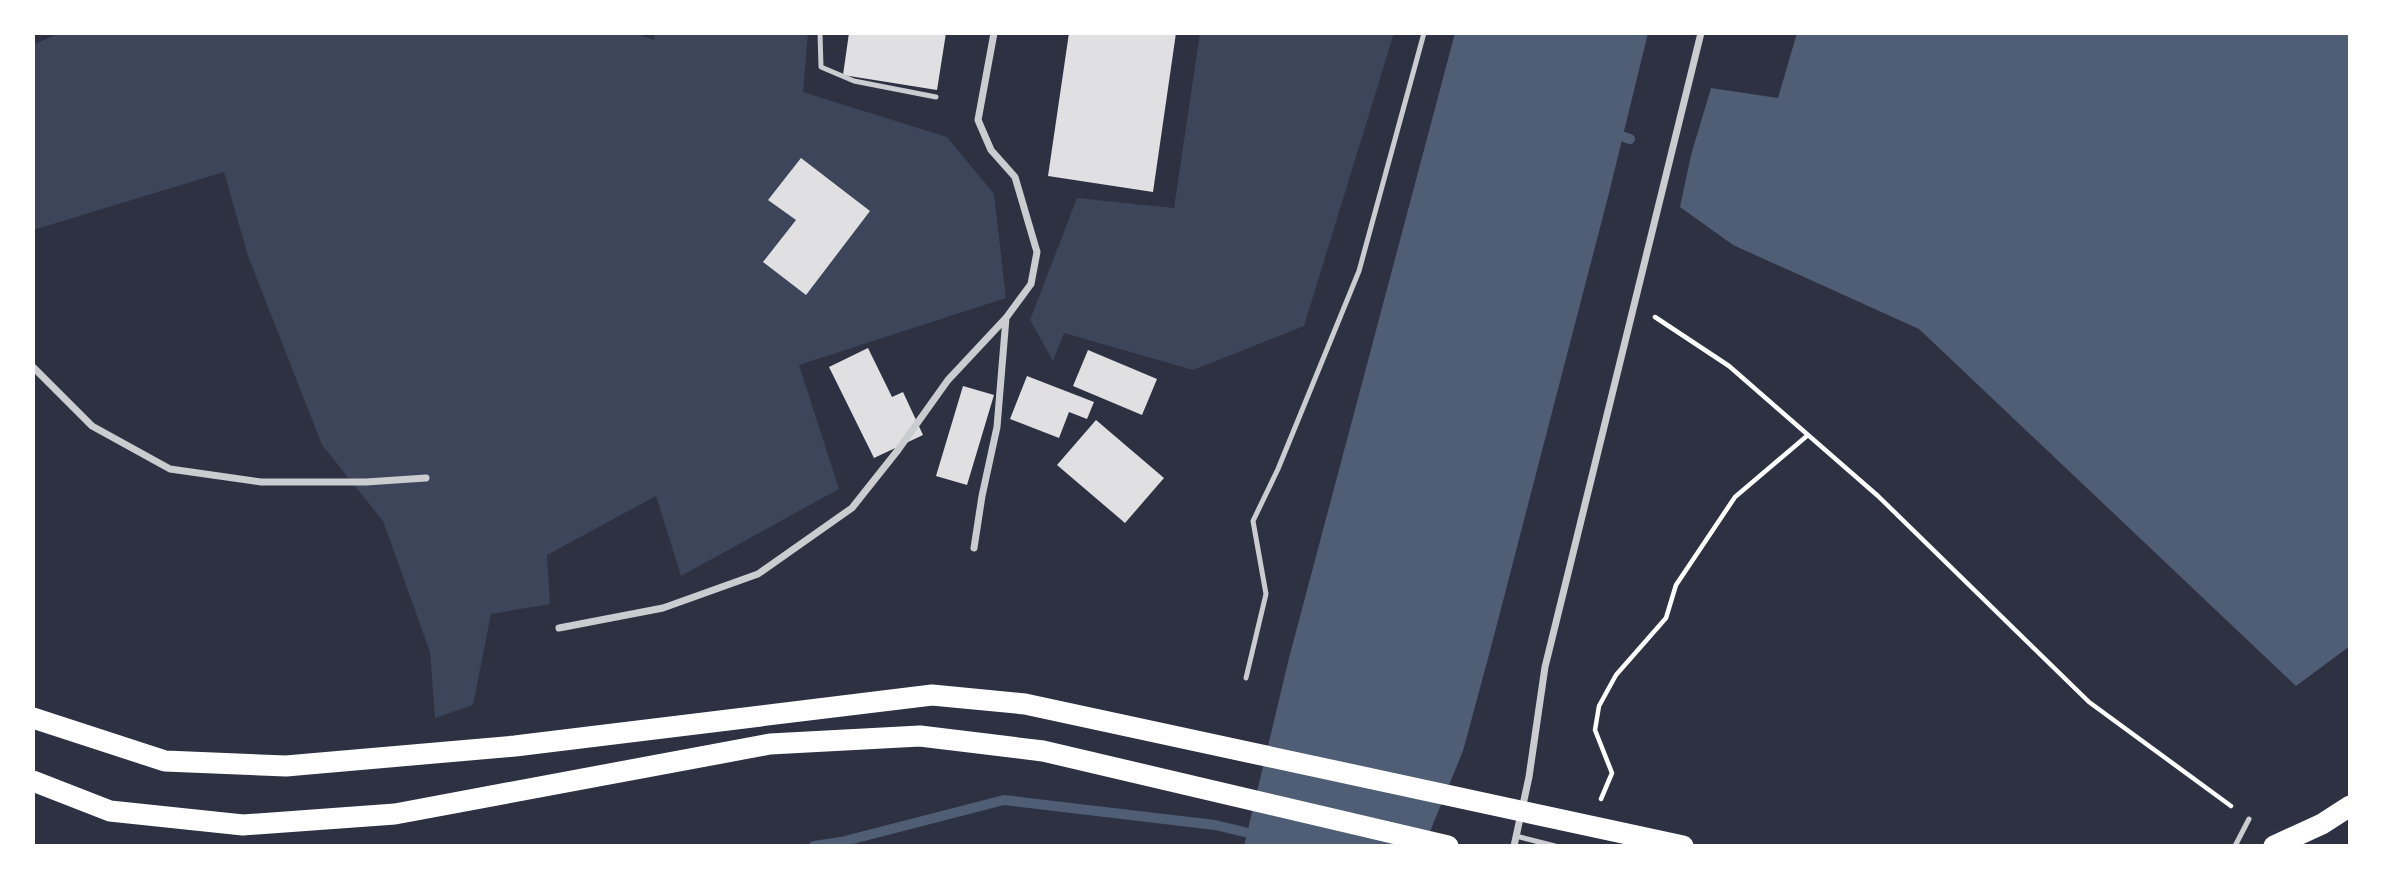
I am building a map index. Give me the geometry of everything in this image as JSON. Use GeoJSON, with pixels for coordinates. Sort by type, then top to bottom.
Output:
{"type":"FeatureCollection","features":[{"type":"Feature","properties":{"kind":"highway"},"geometry":{"type":"LineString","coordinates":[[33,718],[165,761],[286,766],[515,746],[932,695],[1025,704],[1683,846]]}},
{"type":"Feature","properties":{"kind":"highway"},"geometry":{"type":"LineString","coordinates":[[33,781],[110,811],[243,825],[395,814],[770,744],[920,736],[1043,751],[1448,846]]}},
{"type":"Feature","properties":{"kind":"highway"},"geometry":{"type":"LineString","coordinates":[[2274,846],[2322,824],[2350,806]]}},
{"type":"Feature","properties":{"kind":"street"},"geometry":{"type":"LineString","coordinates":[[559,628],[663,608],[758,574],[852,508],[948,380],[1006,318],[1031,284],[1037,252],[1015,177],[991,150],[978,120],[994,33]]}},
{"type":"Feature","properties":{"kind":"street"},"geometry":{"type":"LineString","coordinates":[[1514,846],[1529,777],[1545,667],[1701,33]]}},
{"type":"Feature","properties":{"kind":"street"},"geometry":{"type":"LineString","coordinates":[[974,548],[997,427],[1006,318]]}},
{"type":"Feature","properties":{"kind":"street"},"geometry":{"type":"LineString","coordinates":[[33,367],[92,426],[170,469],[261,482],[366,482],[426,478]]}},
{"type":"Feature","properties":{"kind":"lane"},"geometry":{"type":"LineString","coordinates":[[820,33],[821,67],[854,81],[936,97]]}},
{"type":"Feature","properties":{"kind":"lane"},"geometry":{"type":"LineString","coordinates":[[1246,678],[1266,594],[1253,522],[1278,469],[1359,271],[1424,33]]}},
{"type":"Feature","properties":{"kind":"lane"},"geometry":{"type":"LineString","coordinates":[[2235,846],[2249,819]]}},
{"type":"Feature","properties":{"kind":"lane"},"geometry":{"type":"LineString","coordinates":[[1516,836],[1555,846]]}},
{"type":"Feature","properties":{"kind":"path"},"geometry":{"type":"LineString","coordinates":[[1636,304],[1730,366],[1878,496],[2089,702],[2249,819]]}},
{"type":"Feature","properties":{"kind":"path"},"geometry":{"type":"LineString","coordinates":[[1597,810],[1612,774],[1595,730],[1599,705],[1616,676],[1666,618],[1676,586],[1735,497],[1808,435]]}},
{"type":"Feature","properties":{"kind":"shaded area"},"geometry":{"type":"Polygon","coordinates":[[[59,33],[635,33],[654,40],[655,33],[808,33],[803,92],[947,137],[994,194],[1006,298],[799,365],[839,489],[681,576],[656,496],[547,555],[550,604],[491,614],[473,705],[435,718],[430,652],[383,521],[322,445],[248,256],[224,172],[33,230],[33,45],[59,33]]]}},
{"type":"Feature","properties":{"kind":"shaded area"},"geometry":{"type":"Polygon","coordinates":[[[1200,33],[1394,33],[1304,326],[1193,370],[1064,333],[1053,361],[1030,320],[1077,198],[1174,208],[1200,33]]]}},
{"type":"Feature","properties":{"kind":"shaded area"},"geometry":{"type":"Polygon","coordinates":[[[1455,33],[1648,33],[1609,193],[1463,751],[1424,846],[1244,846],[1289,658],[1455,33]]]}},
{"type":"Feature","properties":{"kind":"shaded area"},"geometry":{"type":"Polygon","coordinates":[[[1797,33],[2350,33],[2350,646],[2296,686],[1919,329],[1733,245],[1680,207],[1691,155],[1711,88],[1778,98],[1797,33]]]}},
{"type":"Feature","properties":{"kind":"building"},"geometry":{"type":"Polygon","coordinates":[[[849,33],[946,33],[937,90],[843,75],[849,33]]]}},
{"type":"Feature","properties":{"kind":"building"},"geometry":{"type":"Polygon","coordinates":[[[1069,33],[1176,33],[1153,192],[1048,176],[1069,33]]]}},
{"type":"Feature","properties":{"kind":"building"},"geometry":{"type":"Polygon","coordinates":[[[801,158],[870,211],[806,295],[763,262],[796,220],[768,200],[801,158]]]}},
{"type":"Feature","properties":{"kind":"building"},"geometry":{"type":"Polygon","coordinates":[[[868,348],[892,397],[903,392],[923,435],[874,458],[829,367],[868,348]]]}},
{"type":"Feature","properties":{"kind":"building"},"geometry":{"type":"Polygon","coordinates":[[[1088,350],[1157,379],[1142,415],[1073,386],[1088,350]]]}},
{"type":"Feature","properties":{"kind":"building"},"geometry":{"type":"Polygon","coordinates":[[[1027,376],[1094,402],[1087,419],[1069,412],[1059,438],[1010,419],[1027,376]]]}},
{"type":"Feature","properties":{"kind":"building"},"geometry":{"type":"Polygon","coordinates":[[[963,386],[994,395],[967,485],[936,476],[963,386]]]}},
{"type":"Feature","properties":{"kind":"building"},"geometry":{"type":"Polygon","coordinates":[[[1096,420],[1164,478],[1125,523],[1057,465],[1096,420]]]}},
{"type":"Feature","properties":{"kind":"waterway"},"geometry":{"type":"LineString","coordinates":[[1612,133],[1630,139]]}},
{"type":"Feature","properties":{"kind":"waterway"},"geometry":{"type":"LineString","coordinates":[[814,846],[841,842],[1004,800],[1215,825],[1261,836]]}}]}
